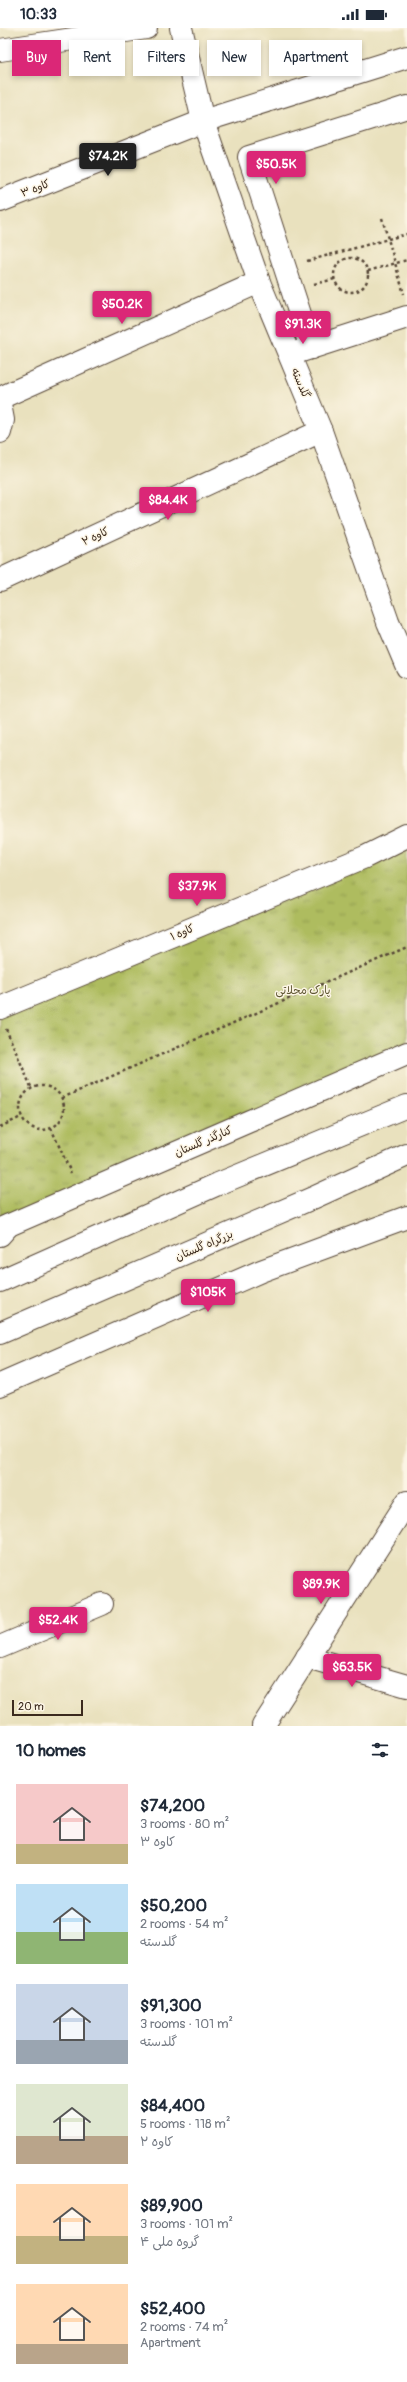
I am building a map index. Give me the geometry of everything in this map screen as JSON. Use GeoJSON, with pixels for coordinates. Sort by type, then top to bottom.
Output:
{"type":"FeatureCollection","features":[{"type":"Feature","properties":{"kind":"main road"},"geometry":{"type":"LineString","coordinates":[[0,50],[146,28]]}},
{"type":"Feature","properties":{"kind":"main road","name":"گلدسته"},"geometry":{"type":"LineString","coordinates":[[181,28],[204,121],[259,282],[321,431],[388,622],[407,667]]}},
{"type":"Feature","properties":{"kind":"main road","name":"کاوه ۳"},"geometry":{"type":"LineString","coordinates":[[0,201],[204,121],[407,57]]}},
{"type":"Feature","properties":{"kind":"main road"},"geometry":{"type":"LineString","coordinates":[[311,348],[249,157],[407,107]]}},
{"type":"Feature","properties":{"kind":"main road"},"geometry":{"type":"LineString","coordinates":[[0,398],[259,282]]}},
{"type":"Feature","properties":{"kind":"main road"},"geometry":{"type":"LineString","coordinates":[[289,355],[311,348],[406,307]]}},
{"type":"Feature","properties":{"kind":"main road"},"geometry":{"type":"LineString","coordinates":[[0,404],[3,420],[0,432]]}},
{"type":"Feature","properties":{"kind":"main road","name":"کاوه ۲"},"geometry":{"type":"LineString","coordinates":[[0,580],[321,431]]}},
{"type":"Feature","properties":{"kind":"main road","name":"کاوه ۱"},"geometry":{"type":"LineString","coordinates":[[2,1015],[365,857],[407,836]]}},
{"type":"Feature","properties":{"kind":"main road","name":"کنارگذر گلستان"},"geometry":{"type":"LineString","coordinates":[[3,1230],[407,1053]]}},
{"type":"Feature","properties":{"kind":"main road"},"geometry":{"type":"LineString","coordinates":[[0,1281],[218,1184],[407,1106]]}},
{"type":"Feature","properties":{"kind":"main road","name":"بزرگراه گلستان"},"geometry":{"type":"LineString","coordinates":[[0,1333],[308,1201],[407,1155]]}},
{"type":"Feature","properties":{"kind":"main road"},"geometry":{"type":"LineString","coordinates":[[0,1385],[261,1271],[407,1218]]}},
{"type":"Feature","properties":{"kind":"main road"},"geometry":{"type":"LineString","coordinates":[[263,1726],[407,1502]]}},
{"type":"Feature","properties":{"kind":"main road"},"geometry":{"type":"LineString","coordinates":[[0,1647],[102,1604]]}},
{"type":"Feature","properties":{"kind":"main road"},"geometry":{"type":"LineString","coordinates":[[307,1657],[407,1686]]}},
{"type":"Feature","properties":{"kind":"path"},"geometry":{"type":"LineString","coordinates":[[382,218],[396,263],[406,307]]}},
{"type":"Feature","properties":{"kind":"path"},"geometry":{"type":"LineString","coordinates":[[285,267],[346,252],[407,234]]}},
{"type":"Feature","properties":{"kind":"path"},"geometry":{"type":"LineString","coordinates":[[346,252],[348,259]]}},
{"type":"Feature","properties":{"kind":"path"},"geometry":{"type":"LineString","coordinates":[[348,259],[358,260],[368,271],[368,279],[365,286],[359,290],[344,291],[338,286],[334,272],[338,265],[348,259]]}},
{"type":"Feature","properties":{"kind":"path"},"geometry":{"type":"LineString","coordinates":[[368,271],[407,260]]}},
{"type":"Feature","properties":{"kind":"path"},"geometry":{"type":"LineString","coordinates":[[62,1098],[407,947]]}},
{"type":"Feature","properties":{"kind":"path"},"geometry":{"type":"LineString","coordinates":[[2,1015],[32,1087]]}},
{"type":"Feature","properties":{"kind":"path"},"geometry":{"type":"LineString","coordinates":[[40,1085],[49,1086],[62,1098],[64,1106],[63,1115],[52,1128],[43,1130],[34,1129],[21,1117],[19,1109],[20,1100],[25,1092],[32,1087],[40,1085]]}},
{"type":"Feature","properties":{"kind":"path"},"geometry":{"type":"LineString","coordinates":[[0,1126],[21,1117]]}},
{"type":"Feature","properties":{"kind":"path"},"geometry":{"type":"LineString","coordinates":[[52,1128],[80,1196]]}},
{"type":"Feature","properties":{"kind":"green space","name":"پارک محلاتی"},"geometry":{"type":"Polygon","coordinates":[[[407,834],[407,1053],[0,1230],[0,1016],[407,834]]]}}]}
